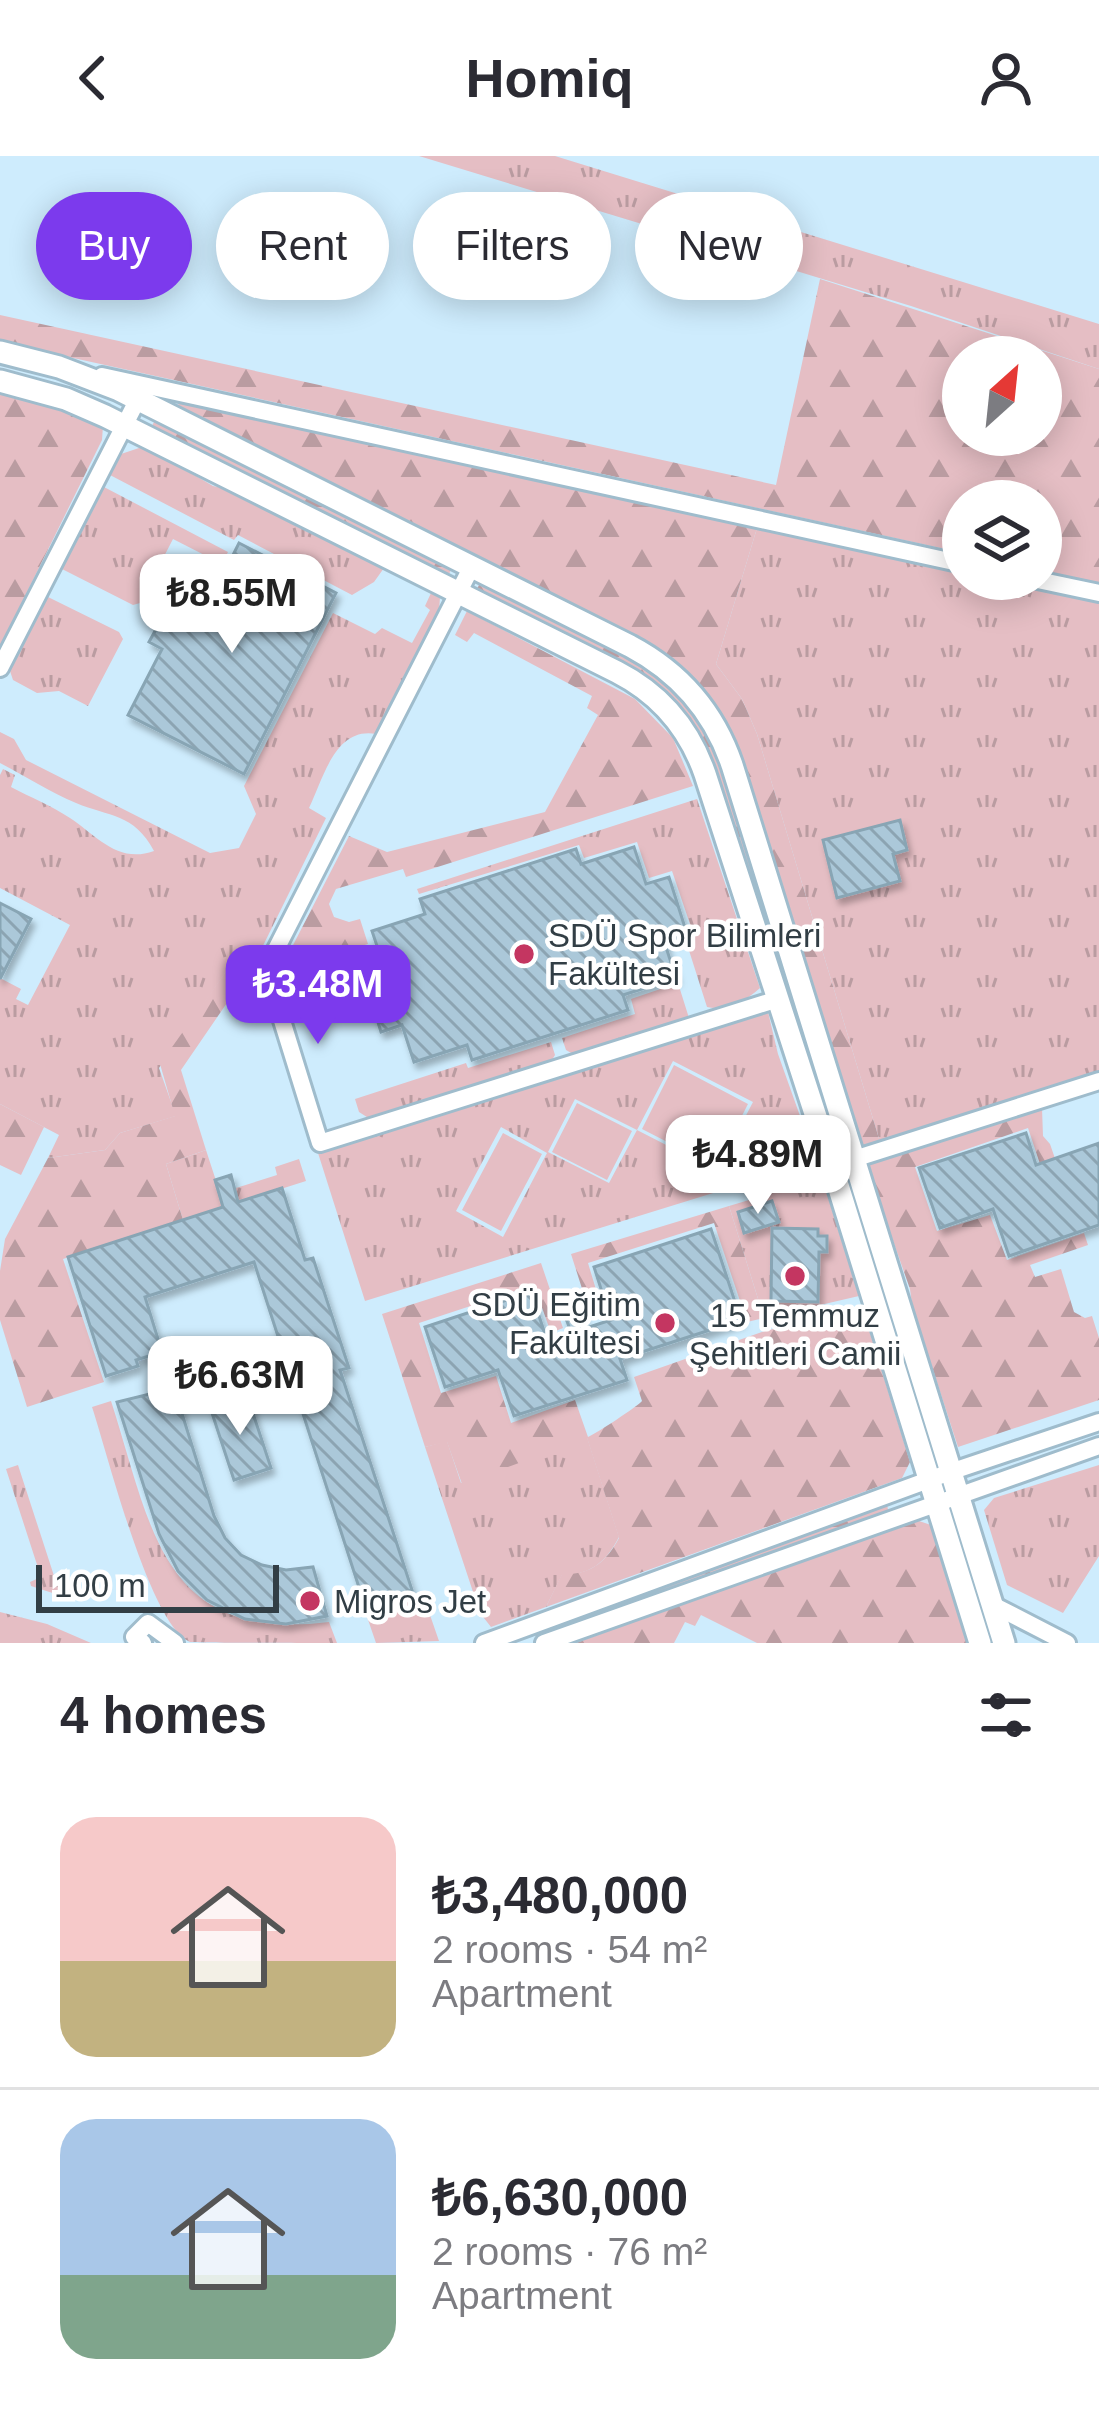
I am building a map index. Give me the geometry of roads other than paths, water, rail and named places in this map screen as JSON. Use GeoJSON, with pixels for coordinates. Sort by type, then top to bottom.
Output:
{"type":"FeatureCollection","features":[{"type":"Feature","properties":{"kind":"street"},"geometry":{"type":"LineString","coordinates":[[0,352],[145,393],[942,560]]}},
{"type":"Feature","properties":{"kind":"street"},"geometry":{"type":"LineString","coordinates":[[0,381],[66,399],[124,425],[625,676],[671,714],[705,773],[980,1643]]}},
{"type":"Feature","properties":{"kind":"street"},"geometry":{"type":"LineString","coordinates":[[0,668],[124,425],[145,393]]}},
{"type":"Feature","properties":{"kind":"street"},"geometry":{"type":"LineString","coordinates":[[145,393],[471,568],[647,656],[687,687],[711,719],[732,765],[1004,1643]]}},
{"type":"Feature","properties":{"kind":"street"},"geometry":{"type":"LineString","coordinates":[[471,568],[266,969],[320,1143],[778,999]]}},
{"type":"Feature","properties":{"kind":"street"},"geometry":{"type":"LineString","coordinates":[[1062,585],[1099,593]]}},
{"type":"Feature","properties":{"kind":"street"},"geometry":{"type":"LineString","coordinates":[[832,1166],[1099,1081]]}},
{"type":"Feature","properties":{"kind":"street"},"geometry":{"type":"LineString","coordinates":[[484,1643],[956,1482],[1099,1422]]}},
{"type":"Feature","properties":{"kind":"street"},"geometry":{"type":"LineString","coordinates":[[956,1482],[1099,1446]]}},
{"type":"Feature","properties":{"kind":"street"},"geometry":{"type":"LineString","coordinates":[[544,1643],[933,1490]]}},
{"type":"Feature","properties":{"kind":"street"},"geometry":{"type":"LineString","coordinates":[[994,1606],[1067,1643]]}},
{"type":"Feature","properties":{"kind":"street"},"geometry":{"type":"LineString","coordinates":[[138,1640],[148,1623],[175,1643]]}},
{"type":"Feature","properties":{"kind":"place","name":"SDÜ Spor Bilimleri Fakültesi"},"geometry":{"type":"Point","coordinates":[524,954]}},
{"type":"Feature","properties":{"kind":"place","name":"15 Temmuz Şehitleri Camii"},"geometry":{"type":"Point","coordinates":[795,1276]}},
{"type":"Feature","properties":{"kind":"place","name":"SDÜ Eğitim Fakültesi"},"geometry":{"type":"Point","coordinates":[665,1323]}},
{"type":"Feature","properties":{"kind":"place","name":"Migros Jet"},"geometry":{"type":"Point","coordinates":[310,1601]}}]}
